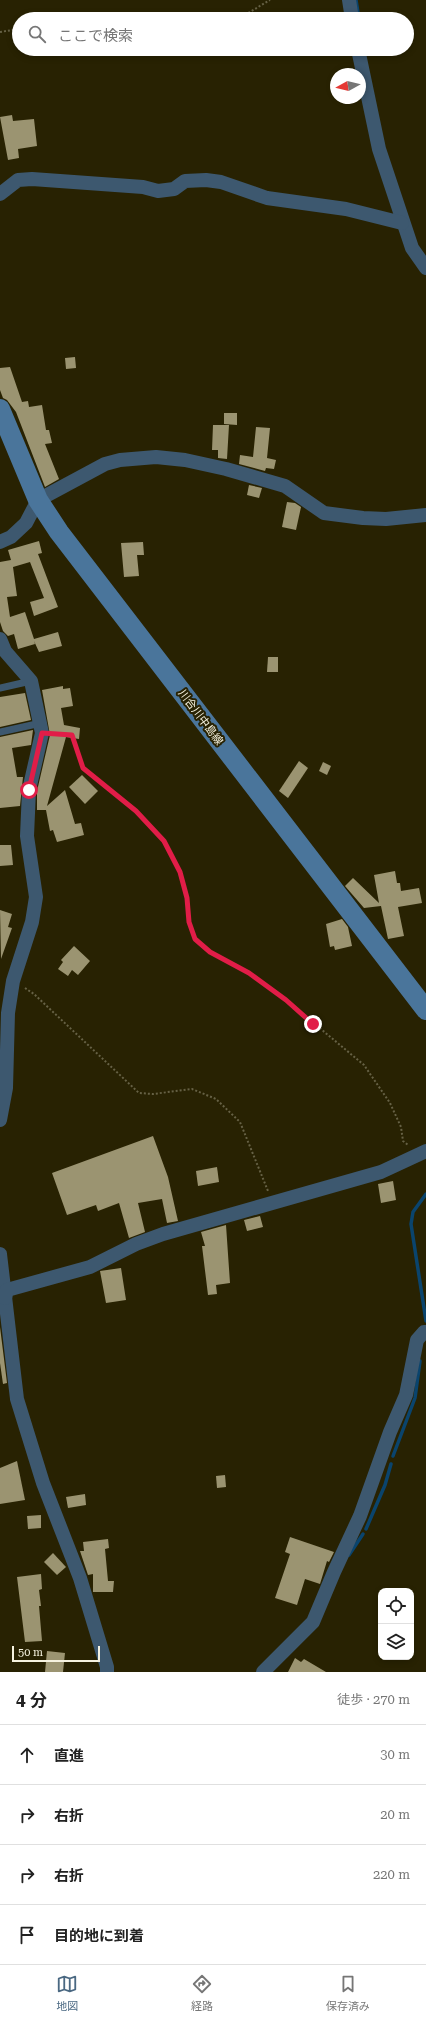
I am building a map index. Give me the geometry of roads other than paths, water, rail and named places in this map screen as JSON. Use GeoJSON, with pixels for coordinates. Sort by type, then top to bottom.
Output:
{"type":"FeatureCollection","features":[{"type":"Feature","properties":{"kind":"main road","name":"川合川中島線"},"geometry":{"type":"LineString","coordinates":[[0,409],[38,500],[59,532],[426,1010]]}},
{"type":"Feature","properties":{"kind":"street"},"geometry":{"type":"LineString","coordinates":[[349,0],[351,12]]}},
{"type":"Feature","properties":{"kind":"street"},"geometry":{"type":"LineString","coordinates":[[359,56],[379,149],[402,223],[412,248],[426,268]]}},
{"type":"Feature","properties":{"kind":"street"},"geometry":{"type":"LineString","coordinates":[[0,194],[18,180],[32,179],[143,187],[158,191],[174,189],[185,181],[206,180],[222,182],[267,198],[346,209],[402,223]]}},
{"type":"Feature","properties":{"kind":"street"},"geometry":{"type":"LineString","coordinates":[[0,542],[11,537],[26,523],[38,500],[105,464],[120,460],[156,457],[185,460],[285,486],[324,513],[386,519],[426,516]]}},
{"type":"Feature","properties":{"kind":"street"},"geometry":{"type":"LineString","coordinates":[[0,639],[6,651],[31,682],[42,728],[29,790],[27,836],[36,897],[32,922],[12,980],[8,1014],[6,1088],[0,1120]]}},
{"type":"Feature","properties":{"kind":"street"},"geometry":{"type":"LineString","coordinates":[[3,1299],[7,1290],[90,1268],[136,1244],[163,1234],[381,1172],[426,1151]]}},
{"type":"Feature","properties":{"kind":"street"},"geometry":{"type":"LineString","coordinates":[[0,1254],[3,1299],[16,1399],[43,1483],[80,1578],[107,1667],[107,1672]]}},
{"type":"Feature","properties":{"kind":"street"},"geometry":{"type":"LineString","coordinates":[[263,1672],[313,1622],[317,1614],[334,1572],[360,1516],[390,1432],[406,1395],[417,1340],[424,1332],[426,1332]]}},
{"type":"Feature","properties":{"kind":"lane"},"geometry":{"type":"LineString","coordinates":[[0,688],[31,682]]}},
{"type":"Feature","properties":{"kind":"lane"},"geometry":{"type":"LineString","coordinates":[[0,732],[42,728]]}},
{"type":"Feature","properties":{"kind":"waterway"},"geometry":{"type":"LineString","coordinates":[[356,0],[358,12]]}},
{"type":"Feature","properties":{"kind":"waterway"},"geometry":{"type":"LineString","coordinates":[[426,1194],[413,1212],[411,1224],[426,1321]]}},
{"type":"Feature","properties":{"kind":"waterway"},"geometry":{"type":"LineString","coordinates":[[393,1456],[415,1398],[420,1361]]}},
{"type":"Feature","properties":{"kind":"waterway"},"geometry":{"type":"LineString","coordinates":[[366,1529],[385,1485],[391,1464]]}},
{"type":"Feature","properties":{"kind":"waterway"},"geometry":{"type":"LineString","coordinates":[[349,1555],[363,1534]]}}]}
